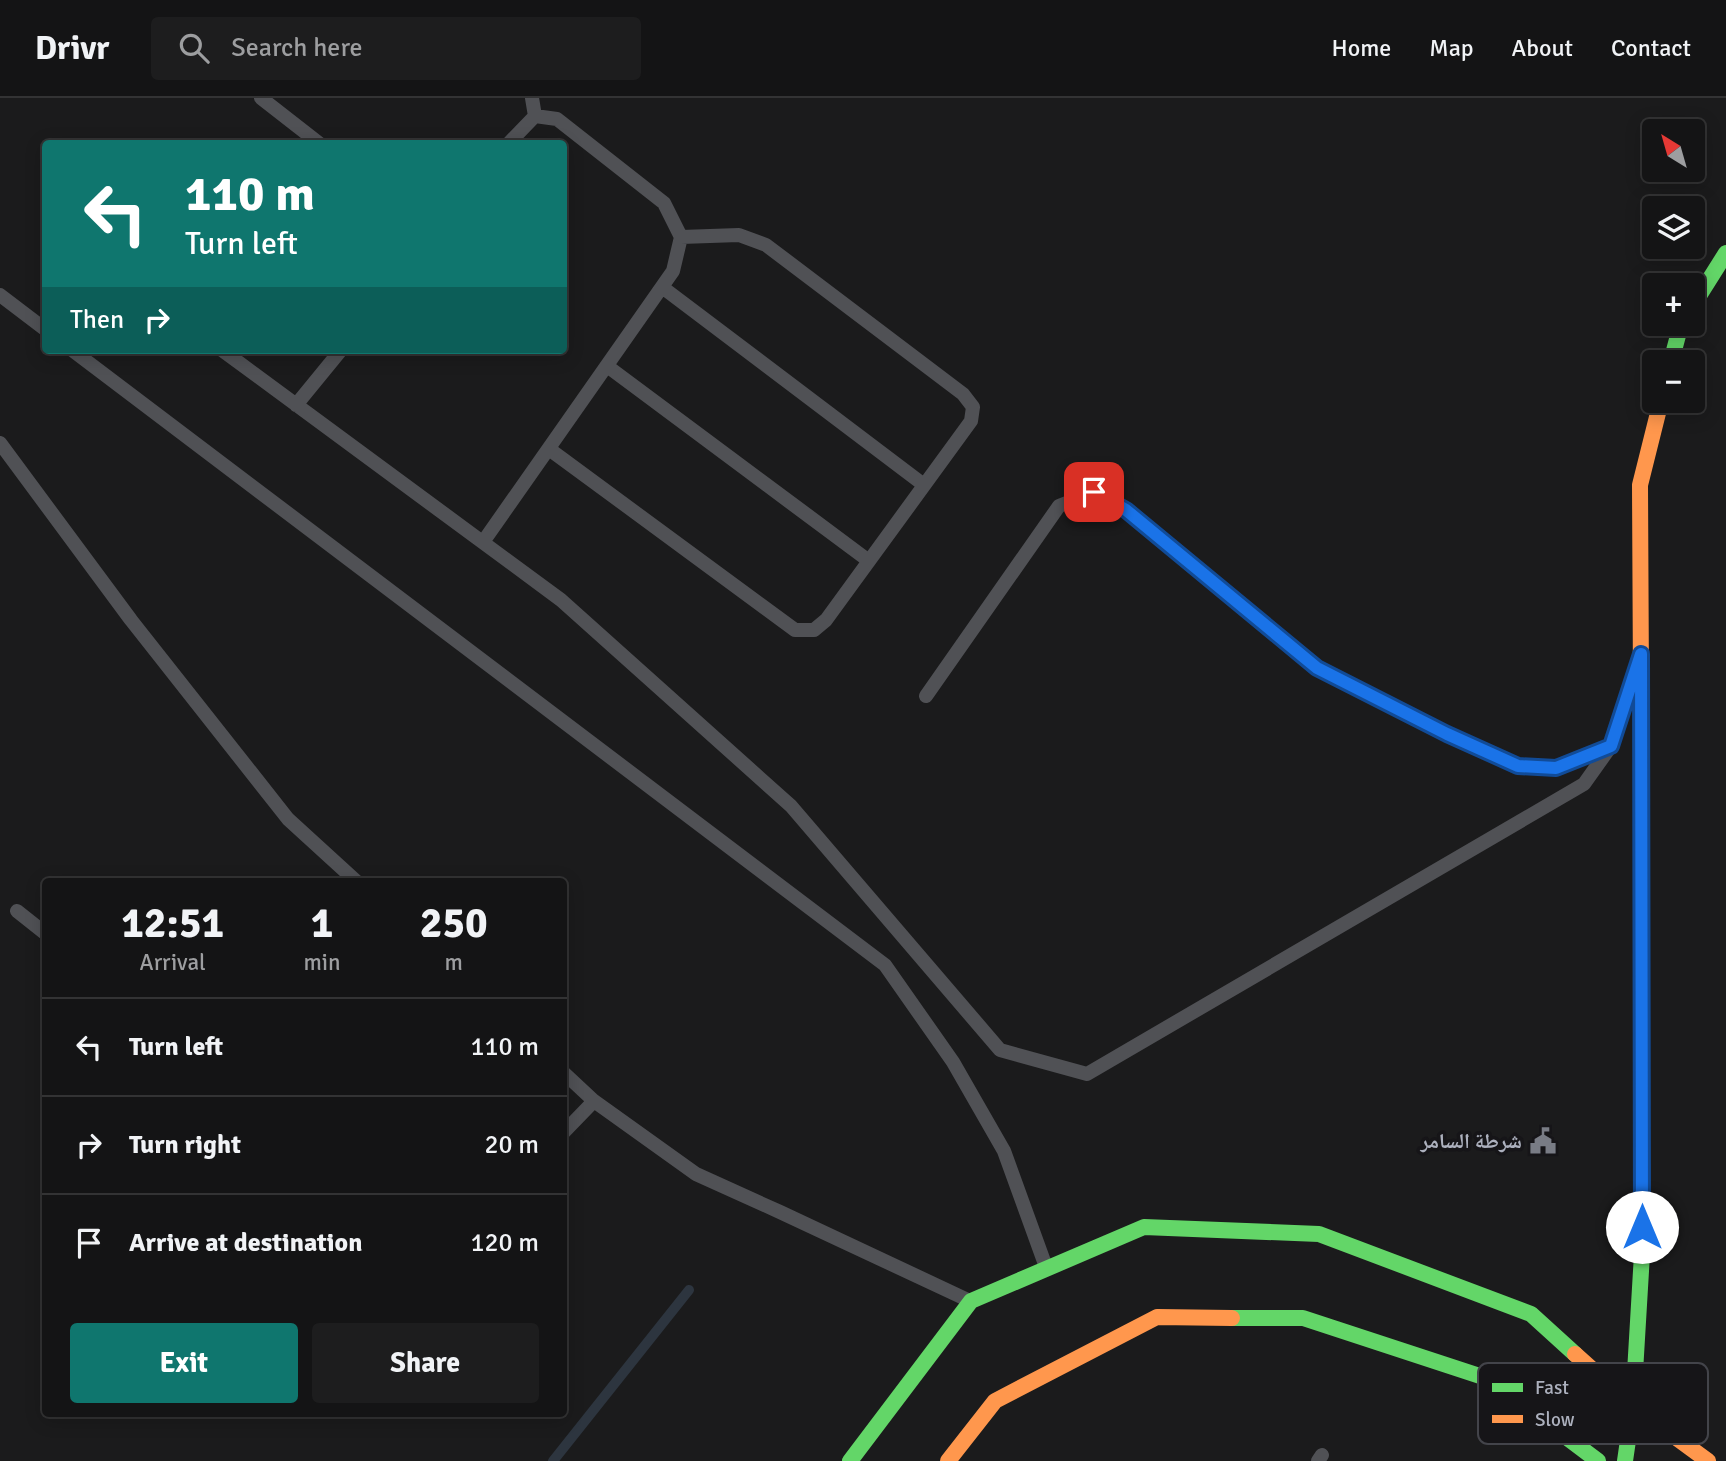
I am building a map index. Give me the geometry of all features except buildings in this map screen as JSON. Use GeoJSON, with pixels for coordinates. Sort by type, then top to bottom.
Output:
{"type":"FeatureCollection","features":[{"type":"Feature","properties":{"kind":"street"},"geometry":{"type":"LineString","coordinates":[[1705,286],[1726,253]]}},
{"type":"Feature","properties":{"kind":"street"},"geometry":{"type":"LineString","coordinates":[[1636,1363],[1642,1254],[1640,485],[1658,413]]}},
{"type":"Feature","properties":{"kind":"street"},"geometry":{"type":"LineString","coordinates":[[850,1461],[971,1301],[1144,1227],[1319,1234],[1531,1314],[1585,1363]]}},
{"type":"Feature","properties":{"kind":"street"},"geometry":{"type":"LineString","coordinates":[[948,1461],[995,1401],[1157,1317],[1303,1318],[1478,1375]]}},
{"type":"Feature","properties":{"kind":"street"},"geometry":{"type":"LineString","coordinates":[[1575,1444],[1598,1461]]}},
{"type":"Feature","properties":{"kind":"street"},"geometry":{"type":"LineString","coordinates":[[1685,1444],[1708,1461]]}},
{"type":"Feature","properties":{"kind":"lane"},"geometry":{"type":"LineString","coordinates":[[261,98],[315,140]]}},
{"type":"Feature","properties":{"kind":"lane"},"geometry":{"type":"LineString","coordinates":[[532,98],[536,116]]}},
{"type":"Feature","properties":{"kind":"lane"},"geometry":{"type":"LineString","coordinates":[[511,140],[536,116]]}},
{"type":"Feature","properties":{"kind":"lane"},"geometry":{"type":"LineString","coordinates":[[483,542],[673,271],[681,237],[664,203],[557,119],[536,116]]}},
{"type":"Feature","properties":{"kind":"lane"},"geometry":{"type":"LineString","coordinates":[[549,449],[795,630],[814,629],[826,620],[971,421],[973,407],[963,394],[766,245],[739,235],[681,237]]}},
{"type":"Feature","properties":{"kind":"lane"},"geometry":{"type":"LineString","coordinates":[[662,287],[924,485]]}},
{"type":"Feature","properties":{"kind":"lane"},"geometry":{"type":"LineString","coordinates":[[0,295],[42,327]]}},
{"type":"Feature","properties":{"kind":"lane"},"geometry":{"type":"LineString","coordinates":[[77,354],[885,965],[953,1062],[1004,1151],[1047,1268]]}},
{"type":"Feature","properties":{"kind":"lane"},"geometry":{"type":"LineString","coordinates":[[227,354],[561,600],[791,806],[1000,1050],[1087,1074],[1584,784],[1611,746],[1641,654]]}},
{"type":"Feature","properties":{"kind":"lane"},"geometry":{"type":"LineString","coordinates":[[296,405],[338,354]]}},
{"type":"Feature","properties":{"kind":"lane"},"geometry":{"type":"LineString","coordinates":[[607,366],[869,561]]}},
{"type":"Feature","properties":{"kind":"lane"},"geometry":{"type":"LineString","coordinates":[[0,443],[131,620],[288,819],[353,878]]}},
{"type":"Feature","properties":{"kind":"lane"},"geometry":{"type":"LineString","coordinates":[[926,696],[1059,506],[1094,492],[1126,510],[1317,668],[1447,734],[1518,766],[1556,768],[1611,746]]}},
{"type":"Feature","properties":{"kind":"lane"},"geometry":{"type":"LineString","coordinates":[[17,911],[42,931]]}},
{"type":"Feature","properties":{"kind":"lane"},"geometry":{"type":"LineString","coordinates":[[567,1076],[594,1101],[696,1174],[971,1301]]}},
{"type":"Feature","properties":{"kind":"lane"},"geometry":{"type":"LineString","coordinates":[[567,1129],[594,1101]]}},
{"type":"Feature","properties":{"kind":"waterway"},"geometry":{"type":"LineString","coordinates":[[553,1461],[689,1290]]}},
{"type":"Feature","properties":{"kind":"traffic: fast"},"geometry":{"type":"LineString","coordinates":[[1705,286],[1726,253]]}},
{"type":"Feature","properties":{"kind":"traffic: fast"},"geometry":{"type":"LineString","coordinates":[[1674,350],[1678,336]]}},
{"type":"Feature","properties":{"kind":"traffic: fast"},"geometry":{"type":"LineString","coordinates":[[1636,1363],[1642,1254],[1641,685]]}},
{"type":"Feature","properties":{"kind":"traffic: fast"},"geometry":{"type":"LineString","coordinates":[[850,1461],[971,1301],[1144,1227],[1319,1234],[1531,1314],[1575,1354]]}},
{"type":"Feature","properties":{"kind":"traffic: fast"},"geometry":{"type":"LineString","coordinates":[[1232,1318],[1303,1318],[1478,1375]]}},
{"type":"Feature","properties":{"kind":"traffic: fast"},"geometry":{"type":"LineString","coordinates":[[1575,1444],[1598,1461]]}},
{"type":"Feature","properties":{"kind":"traffic: fast"},"geometry":{"type":"LineString","coordinates":[[1625,1461],[1627,1444]]}},
{"type":"Feature","properties":{"kind":"traffic: slow"},"geometry":{"type":"LineString","coordinates":[[1641,685],[1640,485],[1658,413]]}},
{"type":"Feature","properties":{"kind":"traffic: slow"},"geometry":{"type":"LineString","coordinates":[[948,1461],[995,1401],[1157,1317],[1232,1318]]}},
{"type":"Feature","properties":{"kind":"traffic: slow"},"geometry":{"type":"LineString","coordinates":[[1575,1354],[1585,1363]]}},
{"type":"Feature","properties":{"kind":"traffic: slow"},"geometry":{"type":"LineString","coordinates":[[1685,1444],[1708,1461]]}},
{"type":"Feature","properties":{"kind":"place","name":"شرطة السامر"},"geometry":{"type":"Point","coordinates":[1543,1141]}},
{"type":"Feature","properties":{"kind":"route"},"geometry":{"type":"LineString","coordinates":[[1094,492],[1126,510],[1317,668],[1447,734],[1518,766],[1556,768],[1611,746],[1641,654],[1642,1227]]}}]}
